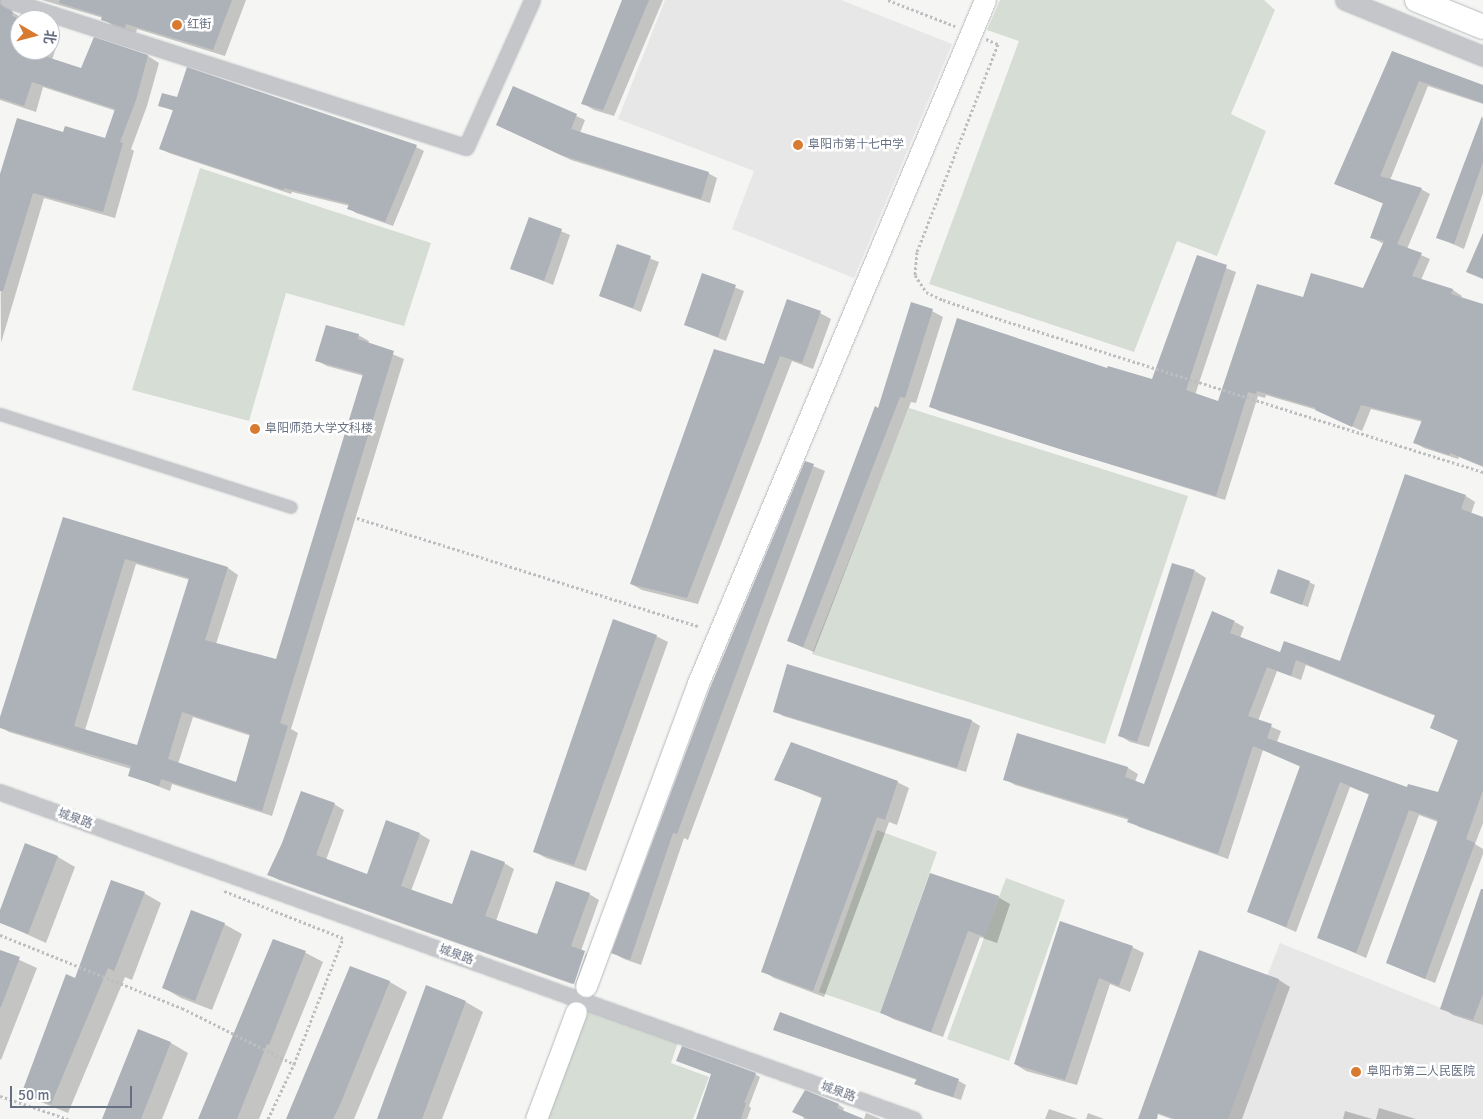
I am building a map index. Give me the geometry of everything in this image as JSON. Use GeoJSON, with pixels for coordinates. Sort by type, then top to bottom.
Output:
{"type":"FeatureCollection","features":[{"type":"Feature","properties":{"kind":"main road"},"geometry":{"type":"LineString","coordinates":[[586,986],[698,684],[985,0]]}},
{"type":"Feature","properties":{"kind":"main road"},"geometry":{"type":"LineString","coordinates":[[1416,0],[1483,27]]}},
{"type":"Feature","properties":{"kind":"main road"},"geometry":{"type":"LineString","coordinates":[[536,1119],[576,1012]]}},
{"type":"Feature","properties":{"kind":"street"},"geometry":{"type":"LineString","coordinates":[[8,0],[466,148],[532,0]]}},
{"type":"Feature","properties":{"kind":"street"},"geometry":{"type":"LineString","coordinates":[[1345,0],[1483,56]]}},
{"type":"Feature","properties":{"kind":"street"},"geometry":{"type":"LineString","coordinates":[[0,414],[291,507]]}},
{"type":"Feature","properties":{"kind":"street","name":"城泉路"},"geometry":{"type":"LineString","coordinates":[[0,792],[913,1119]]}},
{"type":"Feature","properties":{"kind":"path"},"geometry":{"type":"LineString","coordinates":[[888,0],[998,44],[918,252],[915,275],[926,292],[943,300],[990,316],[1483,472]]}},
{"type":"Feature","properties":{"kind":"path"},"geometry":{"type":"LineString","coordinates":[[357,518],[698,626]]}},
{"type":"Feature","properties":{"kind":"path"},"geometry":{"type":"LineString","coordinates":[[213,886],[343,938],[294,1064],[268,1119]]}},
{"type":"Feature","properties":{"kind":"path"},"geometry":{"type":"LineString","coordinates":[[0,935],[182,1008],[294,1064]]}},
{"type":"Feature","properties":{"kind":"path"},"geometry":{"type":"LineString","coordinates":[[0,1096],[68,1119]]}},
{"type":"Feature","properties":{"kind":"shaded area","name":"阜阳市第十七中学"},"geometry":{"type":"Polygon","coordinates":[[[665,0],[841,0],[952,44],[854,278],[732,229],[754,171],[618,119],[665,0]]]}},
{"type":"Feature","properties":{"kind":"shaded area"},"geometry":{"type":"Polygon","coordinates":[[[1000,0],[1264,0],[1275,10],[1231,114],[1266,131],[1217,256],[1177,241],[1134,352],[929,284],[1019,41],[987,30],[1000,0]]]}},
{"type":"Feature","properties":{"kind":"shaded area"},"geometry":{"type":"Polygon","coordinates":[[[200,168],[431,243],[404,326],[286,293],[249,421],[132,390],[200,168]]]}},
{"type":"Feature","properties":{"kind":"shaded area"},"geometry":{"type":"Polygon","coordinates":[[[909,408],[1188,496],[1105,744],[812,654],[909,408]]]}},
{"type":"Feature","properties":{"kind":"shaded area"},"geometry":{"type":"Polygon","coordinates":[[[877,830],[937,852],[880,1013],[819,992],[877,830]]]}},
{"type":"Feature","properties":{"kind":"shaded area"},"geometry":{"type":"Polygon","coordinates":[[[1006,878],[1065,900],[1009,1061],[947,1039],[1006,878]]]}},
{"type":"Feature","properties":{"kind":"shaded area","name":"阜阳市第二人民医院"},"geometry":{"type":"Polygon","coordinates":[[[1280,943],[1483,1025],[1483,1119],[1211,1119],[1280,943]]]}},
{"type":"Feature","properties":{"kind":"shaded area"},"geometry":{"type":"Polygon","coordinates":[[[586,1009],[679,1039],[671,1063],[709,1077],[693,1119],[545,1119],[586,1009]]]}},
{"type":"Feature","properties":{"kind":"building","name":"红街"},"geometry":{"type":"Polygon","coordinates":[[[60,0],[232,0],[213,50],[126,24],[125,28],[101,20],[102,16],[59,3],[60,0]]]}},
{"type":"Feature","properties":{"kind":"building"},"geometry":{"type":"Polygon","coordinates":[[[622,0],[649,0],[603,110],[581,104],[622,0]]]}},
{"type":"Feature","properties":{"kind":"building"},"geometry":{"type":"Polygon","coordinates":[[[0,4],[10,10],[10,60],[56,60],[81,68],[94,37],[148,55],[136,100],[120,142],[123,143],[103,212],[33,193],[3,291],[0,291],[0,174],[17,118],[63,132],[65,126],[105,138],[115,109],[32,82],[24,106],[0,98],[0,4]]]}},
{"type":"Feature","properties":{"kind":"building"},"geometry":{"type":"Polygon","coordinates":[[[1392,51],[1483,85],[1483,103],[1419,81],[1380,176],[1422,188],[1397,244],[1422,253],[1412,276],[1453,289],[1451,294],[1483,304],[1483,466],[1450,453],[1449,455],[1413,443],[1422,420],[1361,405],[1352,427],[1315,410],[1316,408],[1257,391],[1256,394],[1248,392],[1216,496],[929,407],[957,318],[1107,368],[1108,366],[1152,379],[1197,255],[1227,265],[1186,390],[1218,401],[1257,284],[1303,297],[1311,273],[1363,288],[1384,241],[1370,238],[1383,203],[1334,184],[1392,51]]]}},
{"type":"Feature","properties":{"kind":"building"},"geometry":{"type":"Polygon","coordinates":[[[187,67],[417,145],[385,222],[347,209],[349,204],[284,188],[283,190],[159,149],[173,110],[158,106],[162,93],[177,97],[187,67]]]}},
{"type":"Feature","properties":{"kind":"building"},"geometry":{"type":"Polygon","coordinates":[[[513,86],[577,114],[571,129],[709,172],[701,199],[561,155],[496,125],[513,86]]]}},
{"type":"Feature","properties":{"kind":"building"},"geometry":{"type":"Polygon","coordinates":[[[1482,116],[1483,162],[1454,244],[1436,238],[1482,116]]]}},
{"type":"Feature","properties":{"kind":"building"},"geometry":{"type":"Polygon","coordinates":[[[529,217],[562,229],[544,281],[510,269],[529,217]]]}},
{"type":"Feature","properties":{"kind":"building"},"geometry":{"type":"Polygon","coordinates":[[[1483,233],[1483,279],[1466,272],[1483,233]]]}},
{"type":"Feature","properties":{"kind":"building"},"geometry":{"type":"Polygon","coordinates":[[[617,244],[651,256],[633,308],[599,296],[617,244]]]}},
{"type":"Feature","properties":{"kind":"building"},"geometry":{"type":"Polygon","coordinates":[[[702,273],[736,285],[718,337],[684,325],[702,273]]]}},
{"type":"Feature","properties":{"kind":"building"},"geometry":{"type":"Polygon","coordinates":[[[787,299],[821,311],[802,363],[780,356],[687,598],[630,584],[714,349],[764,364],[787,299]]]}},
{"type":"Feature","properties":{"kind":"building"},"geometry":{"type":"Polygon","coordinates":[[[911,302],[933,309],[905,398],[900,397],[803,647],[787,641],[875,406],[878,408],[911,302]]]}},
{"type":"Feature","properties":{"kind":"building"},"geometry":{"type":"Polygon","coordinates":[[[326,325],[359,334],[358,339],[394,351],[280,723],[288,726],[262,811],[161,779],[159,786],[128,776],[131,766],[0,728],[0,717],[63,517],[228,567],[205,640],[276,659],[363,374],[315,361],[326,325]],[[125,559],[74,726],[137,745],[189,578],[125,559]],[[182,712],[168,759],[236,782],[250,734],[182,712]]]}},
{"type":"Feature","properties":{"kind":"building"},"geometry":{"type":"Polygon","coordinates":[[[805,461],[814,464],[677,834],[673,833],[630,960],[611,953],[710,688],[805,461]]]}},
{"type":"Feature","properties":{"kind":"building"},"geometry":{"type":"Polygon","coordinates":[[[1405,474],[1466,495],[1461,509],[1483,517],[1483,790],[1466,839],[1475,843],[1425,979],[1386,963],[1438,820],[1409,810],[1356,953],[1317,938],[1369,794],[1340,782],[1286,927],[1247,912],[1300,766],[1253,746],[1218,854],[1127,822],[1129,818],[1003,780],[1017,733],[1128,767],[1125,777],[1144,784],[1212,611],[1235,621],[1230,633],[1280,652],[1284,641],[1340,661],[1405,474]],[[1296,660],[1291,676],[1267,667],[1248,716],[1272,724],[1267,738],[1407,787],[1408,784],[1438,792],[1458,740],[1430,728],[1435,715],[1296,660]]]}},
{"type":"Feature","properties":{"kind":"building"},"geometry":{"type":"Polygon","coordinates":[[[1172,563],[1195,570],[1137,742],[1118,736],[1172,563]]]}},
{"type":"Feature","properties":{"kind":"building"},"geometry":{"type":"Polygon","coordinates":[[[1278,569],[1310,581],[1302,605],[1270,593],[1278,569]]]}},
{"type":"Feature","properties":{"kind":"building"},"geometry":{"type":"Polygon","coordinates":[[[613,619],[657,635],[574,865],[533,852],[613,619]]]}},
{"type":"Feature","properties":{"kind":"building"},"geometry":{"type":"Polygon","coordinates":[[[787,664],[972,720],[957,768],[773,712],[787,664]]]}},
{"type":"Feature","properties":{"kind":"building"},"geometry":{"type":"Polygon","coordinates":[[[791,742],[898,781],[885,820],[877,817],[813,991],[761,972],[822,797],[774,780],[791,742]]]}},
{"type":"Feature","properties":{"kind":"building"},"geometry":{"type":"Polygon","coordinates":[[[301,791],[335,803],[316,855],[367,874],[386,820],[420,833],[401,886],[452,904],[471,850],[505,862],[485,916],[537,934],[556,881],[590,893],[571,946],[585,951],[574,984],[267,875],[282,843],[301,791]]]}},
{"type":"Feature","properties":{"kind":"building"},"geometry":{"type":"Polygon","coordinates":[[[25,843],[58,856],[28,934],[0,923],[0,910],[25,843]]]}},
{"type":"Feature","properties":{"kind":"building"},"geometry":{"type":"Polygon","coordinates":[[[930,873],[999,896],[985,937],[968,931],[931,1032],[880,1013],[930,873]]]}},
{"type":"Feature","properties":{"kind":"building"},"geometry":{"type":"Polygon","coordinates":[[[111,880],[145,892],[114,971],[108,968],[51,1104],[22,1092],[66,974],[75,978],[111,880]]]}},
{"type":"Feature","properties":{"kind":"building"},"geometry":{"type":"Polygon","coordinates":[[[1481,889],[1483,889],[1483,994],[1473,1020],[1440,1009],[1481,889]]]}},
{"type":"Feature","properties":{"kind":"building"},"geometry":{"type":"Polygon","coordinates":[[[191,910],[225,923],[195,1001],[162,988],[191,910]]]}},
{"type":"Feature","properties":{"kind":"building"},"geometry":{"type":"Polygon","coordinates":[[[1060,921],[1133,946],[1119,986],[1099,978],[1065,1080],[1014,1064],[1060,921]]]}},
{"type":"Feature","properties":{"kind":"building"},"geometry":{"type":"Polygon","coordinates":[[[273,939],[306,951],[269,1045],[267,1044],[237,1119],[198,1119],[273,939]]]}},
{"type":"Feature","properties":{"kind":"building"},"geometry":{"type":"Polygon","coordinates":[[[0,950],[20,957],[1,1007],[0,1007],[0,950]]]}},
{"type":"Feature","properties":{"kind":"building"},"geometry":{"type":"Polygon","coordinates":[[[1199,950],[1279,979],[1228,1119],[1175,1119],[1158,1113],[1157,1119],[1138,1119],[1199,950]]]}},
{"type":"Feature","properties":{"kind":"building"},"geometry":{"type":"Polygon","coordinates":[[[350,966],[390,981],[340,1105],[333,1119],[286,1119],[350,966]]]}},
{"type":"Feature","properties":{"kind":"building"},"geometry":{"type":"Polygon","coordinates":[[[426,985],[466,1001],[422,1119],[377,1119],[426,985]]]}},
{"type":"Feature","properties":{"kind":"building"},"geometry":{"type":"Polygon","coordinates":[[[780,1012],[959,1079],[953,1097],[914,1084],[917,1079],[773,1030],[780,1012]]]}},
{"type":"Feature","properties":{"kind":"building"},"geometry":{"type":"Polygon","coordinates":[[[138,1029],[171,1042],[141,1119],[102,1119],[138,1029]]]}},
{"type":"Feature","properties":{"kind":"building"},"geometry":{"type":"Polygon","coordinates":[[[682,1046],[756,1073],[744,1103],[746,1103],[741,1119],[696,1119],[711,1074],[676,1061],[682,1046]]]}},
{"type":"Feature","properties":{"kind":"building"},"geometry":{"type":"Polygon","coordinates":[[[805,1090],[839,1104],[837,1108],[864,1119],[808,1119],[792,1112],[805,1090]]]}},
{"type":"Feature","properties":{"kind":"place","name":"红街"},"geometry":{"type":"Point","coordinates":[177,25]}},
{"type":"Feature","properties":{"kind":"place","name":"阜阳市第十七中学"},"geometry":{"type":"Point","coordinates":[798,145]}},
{"type":"Feature","properties":{"kind":"place","name":"阜阳师范大学文科楼"},"geometry":{"type":"Point","coordinates":[255,429]}},
{"type":"Feature","properties":{"kind":"place","name":"阜阳市第二人民医院"},"geometry":{"type":"Point","coordinates":[1356,1072]}}]}
